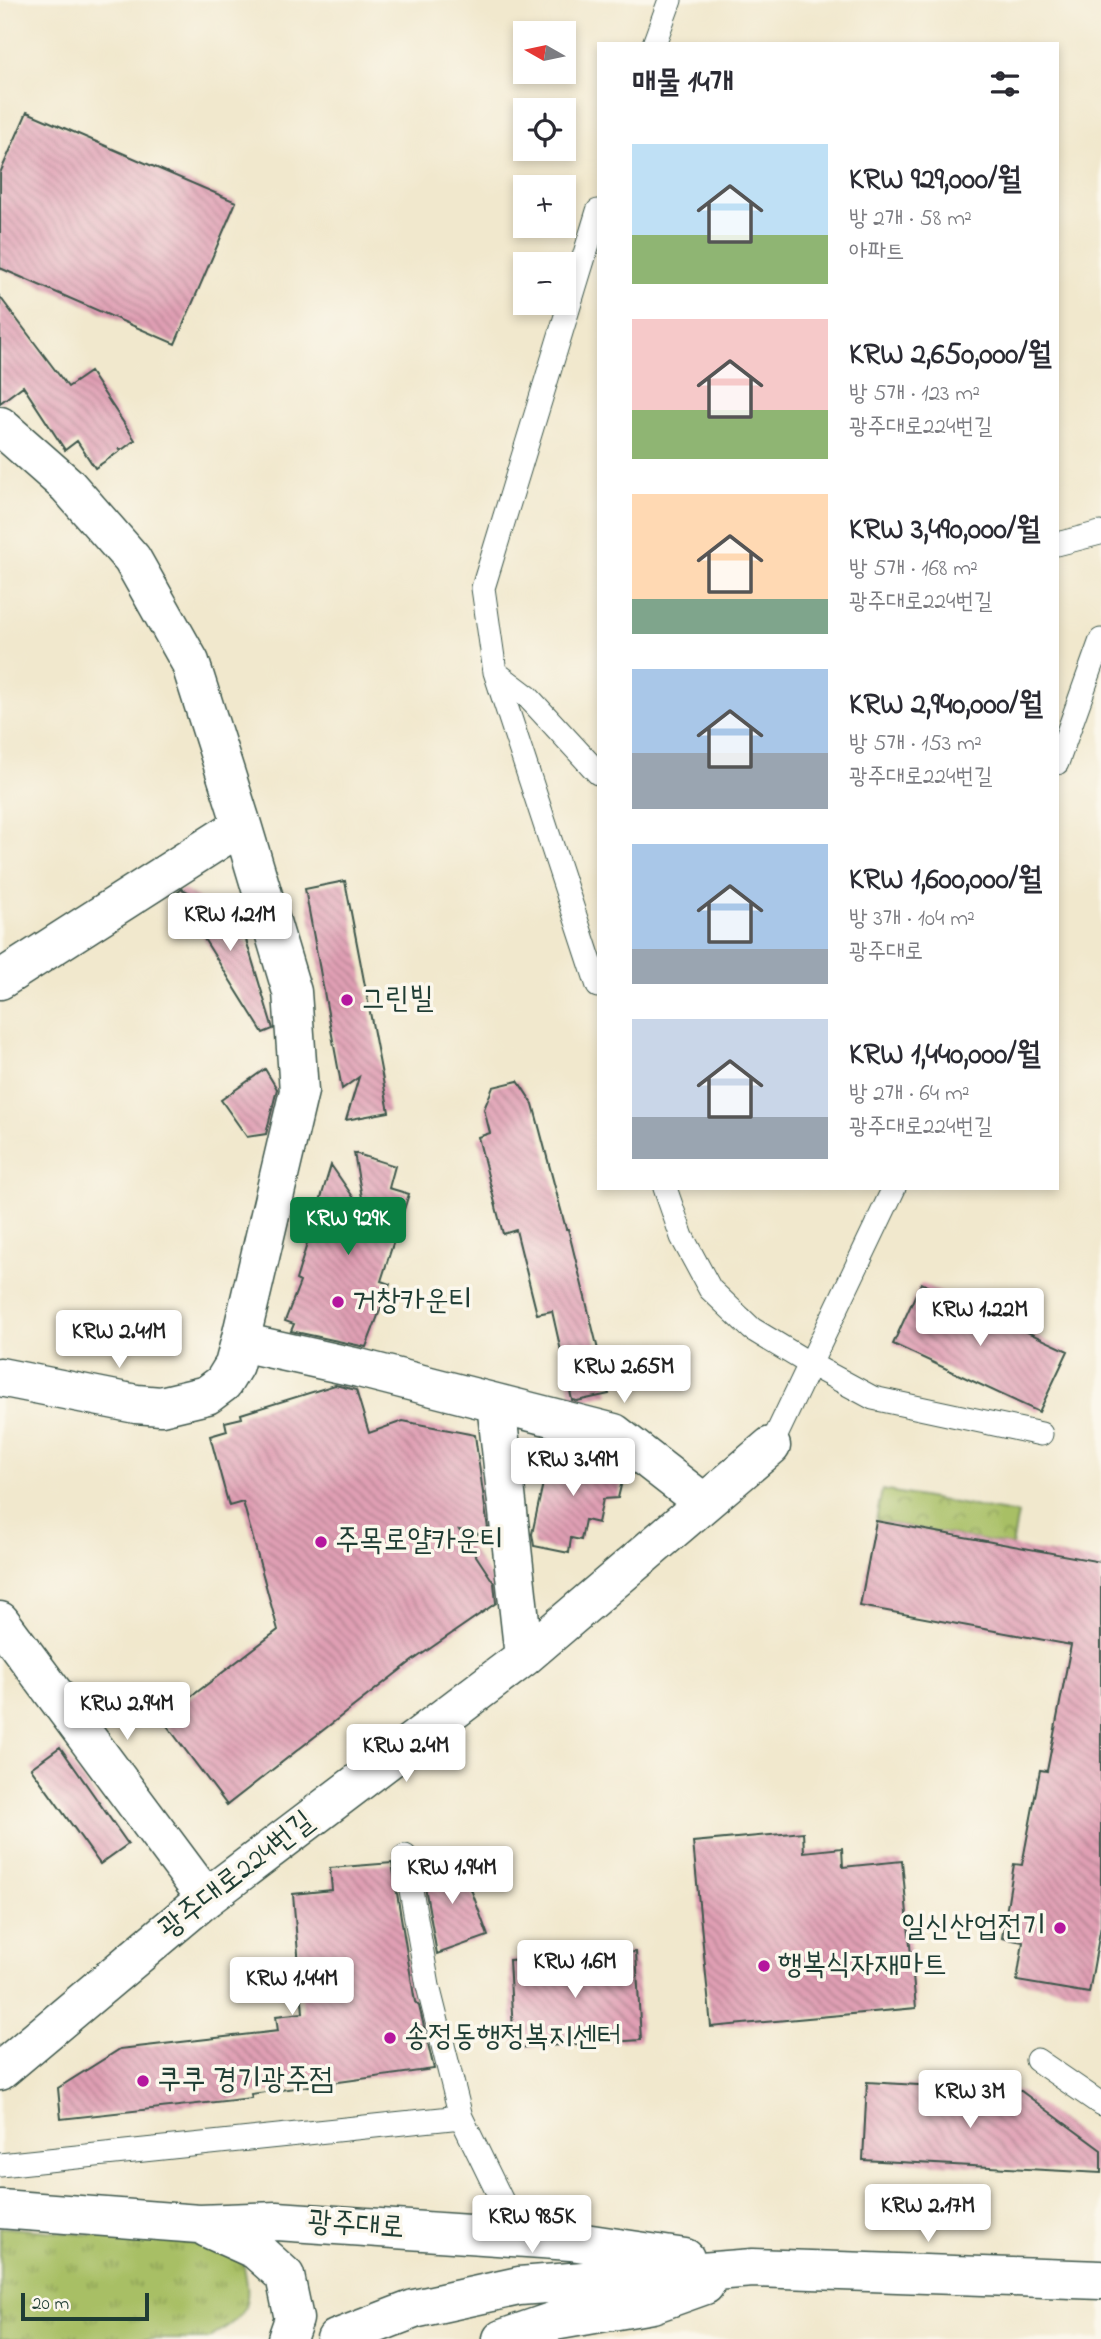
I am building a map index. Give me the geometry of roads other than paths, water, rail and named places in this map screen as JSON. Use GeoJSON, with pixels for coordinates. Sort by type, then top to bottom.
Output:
{"type":"FeatureCollection","features":[{"type":"Feature","properties":{"kind":"street"},"geometry":{"type":"LineString","coordinates":[[0,426],[66,485],[132,559],[190,662],[292,992],[299,1091],[240,1342],[234,1365],[223,1383],[206,1395],[161,1406],[136,1404],[0,1377]]}},
{"type":"Feature","properties":{"kind":"street"},"geometry":{"type":"LineString","coordinates":[[0,980],[242,825]]}},
{"type":"Feature","properties":{"kind":"street"},"geometry":{"type":"LineString","coordinates":[[240,1342],[359,1368],[614,1433],[704,1503]]}},
{"type":"Feature","properties":{"kind":"street"},"geometry":{"type":"LineString","coordinates":[[496,1403],[524,1657]]}},
{"type":"Feature","properties":{"kind":"street","name":"광주대로224번길"},"geometry":{"type":"LineString","coordinates":[[0,2071],[206,1898],[524,1657],[771,1446]]}},
{"type":"Feature","properties":{"kind":"street"},"geometry":{"type":"LineString","coordinates":[[0,1621],[206,1898]]}},
{"type":"Feature","properties":{"kind":"street","name":"광주대로"},"geometry":{"type":"LineString","coordinates":[[0,2209],[199,2224],[278,2221],[571,2241],[753,2268]]}},
{"type":"Feature","properties":{"kind":"street"},"geometry":{"type":"LineString","coordinates":[[199,2224],[256,2250],[285,2276],[293,2319],[287,2339]]}},
{"type":"Feature","properties":{"kind":"street"},"geometry":{"type":"LineString","coordinates":[[502,2339],[554,2321],[652,2304],[753,2268]]}},
{"type":"Feature","properties":{"kind":"street","name":"광주대로"},"geometry":{"type":"LineString","coordinates":[[336,2339],[414,2309],[519,2286],[753,2268],[1101,2280]]}},
{"type":"Feature","properties":{"kind":"lane"},"geometry":{"type":"LineString","coordinates":[[655,42],[670,0]]}},
{"type":"Feature","properties":{"kind":"lane"},"geometry":{"type":"LineString","coordinates":[[597,214],[483,588],[495,672],[597,983]]}},
{"type":"Feature","properties":{"kind":"lane"},"geometry":{"type":"LineString","coordinates":[[1059,543],[1101,527]]}},
{"type":"Feature","properties":{"kind":"lane"},"geometry":{"type":"LineString","coordinates":[[1059,757],[1101,640]]}},
{"type":"Feature","properties":{"kind":"lane"},"geometry":{"type":"LineString","coordinates":[[495,672],[527,697],[597,772]]}},
{"type":"Feature","properties":{"kind":"lane"},"geometry":{"type":"LineString","coordinates":[[666,1190],[682,1237],[710,1289],[752,1329],[873,1398],[1041,1434]]}},
{"type":"Feature","properties":{"kind":"lane"},"geometry":{"type":"LineString","coordinates":[[771,1446],[893,1190]]}},
{"type":"Feature","properties":{"kind":"lane"},"geometry":{"type":"LineString","coordinates":[[405,1856],[428,1986],[461,2117],[520,2238]]}},
{"type":"Feature","properties":{"kind":"lane"},"geometry":{"type":"LineString","coordinates":[[1037,2060],[1101,2104]]}},
{"type":"Feature","properties":{"kind":"lane"},"geometry":{"type":"LineString","coordinates":[[0,2165],[461,2117]]}},
{"type":"Feature","properties":{"kind":"place","name":"그린빌"},"geometry":{"type":"Point","coordinates":[347,1000]}},
{"type":"Feature","properties":{"kind":"place","name":"거창카운티"},"geometry":{"type":"Point","coordinates":[338,1302]}},
{"type":"Feature","properties":{"kind":"place","name":"주목로얄카운티"},"geometry":{"type":"Point","coordinates":[321,1542]}},
{"type":"Feature","properties":{"kind":"place","name":"일신산업전기"},"geometry":{"type":"Point","coordinates":[1060,1928]}},
{"type":"Feature","properties":{"kind":"place","name":"행복식자재마트"},"geometry":{"type":"Point","coordinates":[764,1966]}},
{"type":"Feature","properties":{"kind":"place","name":"송정동행정복지센터"},"geometry":{"type":"Point","coordinates":[390,2038]}},
{"type":"Feature","properties":{"kind":"place","name":"쿠쿠 경기광주점"},"geometry":{"type":"Point","coordinates":[143,2081]}}]}
